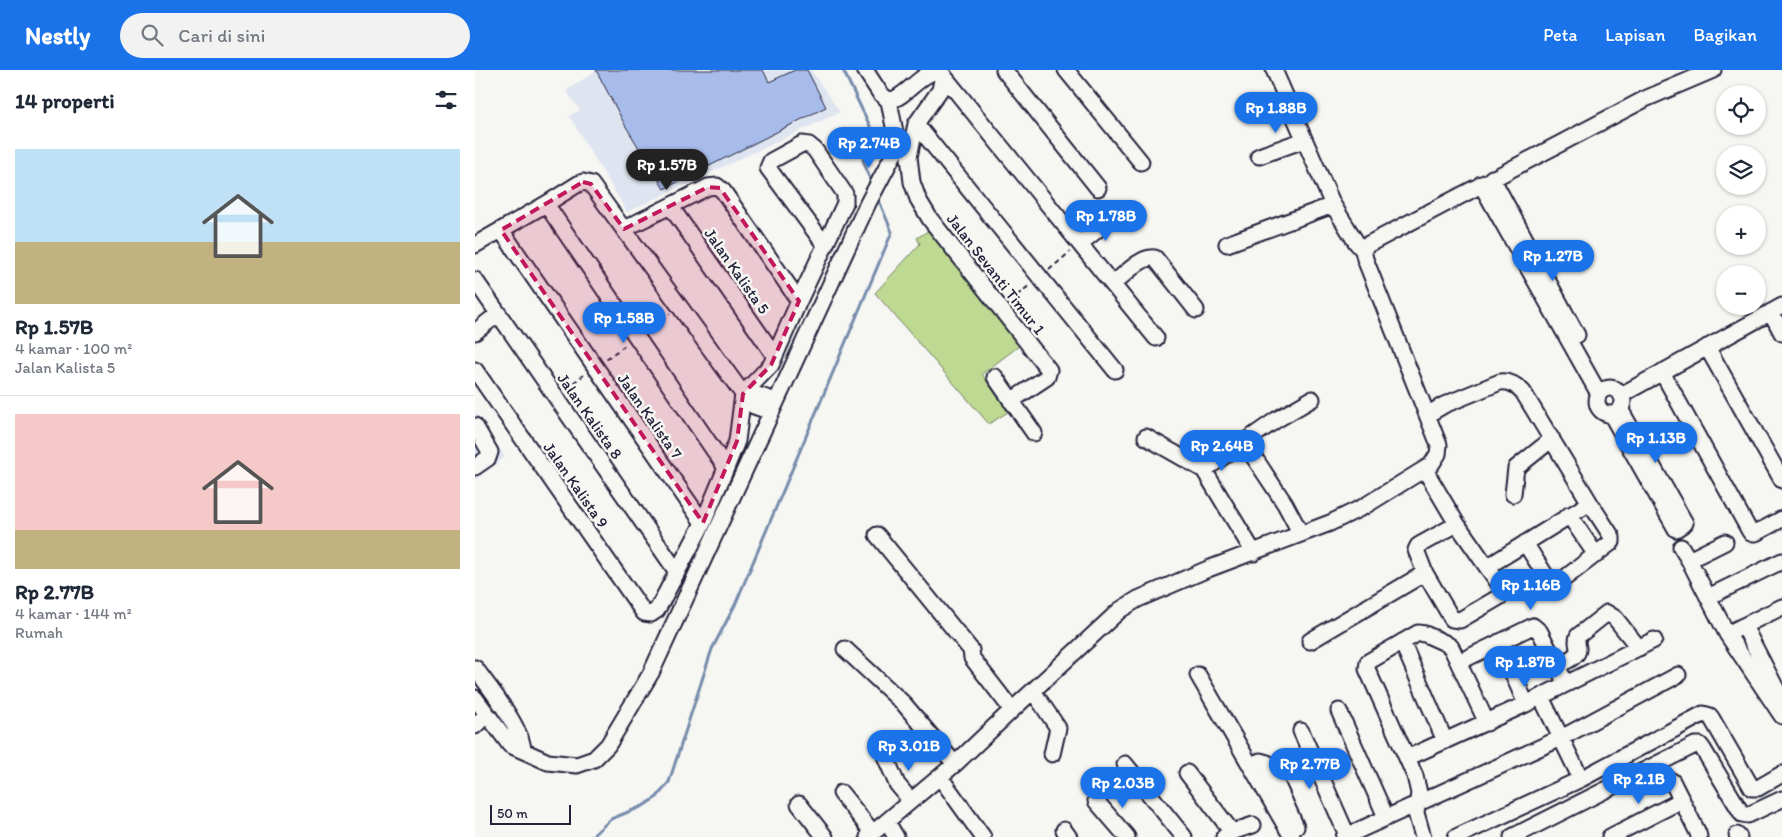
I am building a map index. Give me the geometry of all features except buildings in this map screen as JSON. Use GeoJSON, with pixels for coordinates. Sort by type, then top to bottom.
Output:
{"type":"FeatureCollection","features":[{"type":"Feature","properties":{"kind":"street"},"geometry":{"type":"LineString","coordinates":[[475,698],[510,745],[548,762],[577,765],[594,758],[608,745],[651,673],[868,203],[896,150],[895,132],[889,101],[880,93],[865,70]]}},
{"type":"Feature","properties":{"kind":"street"},"geometry":{"type":"LineString","coordinates":[[1005,70],[1098,188]]}},
{"type":"Feature","properties":{"kind":"street"},"geometry":{"type":"LineString","coordinates":[[1066,70],[1141,162]]}},
{"type":"Feature","properties":{"kind":"street"},"geometry":{"type":"LineString","coordinates":[[841,793],[871,835],[955,764],[1107,621],[1139,599],[1363,507],[1425,470],[1435,460],[1439,444],[1363,250],[1333,206],[1274,70]]}},
{"type":"Feature","properties":{"kind":"street"},"geometry":{"type":"LineString","coordinates":[[1363,250],[1368,243],[1645,99],[1713,70]]}},
{"type":"Feature","properties":{"kind":"street"},"geometry":{"type":"LineString","coordinates":[[889,101],[904,93],[931,72],[941,72]]}},
{"type":"Feature","properties":{"kind":"street"},"geometry":{"type":"LineString","coordinates":[[941,72],[940,90],[916,124],[1115,370]]}},
{"type":"Feature","properties":{"kind":"street"},"geometry":{"type":"LineString","coordinates":[[941,72],[1155,338]]}},
{"type":"Feature","properties":{"kind":"street","name":"Jalan Sevanti Timur 1"},"geometry":{"type":"LineString","coordinates":[[916,124],[909,157],[912,182],[918,199],[930,219],[1049,370],[1047,377],[1011,401]]}},
{"type":"Feature","properties":{"kind":"street"},"geometry":{"type":"LineString","coordinates":[[1259,156],[1304,140]]}},
{"type":"Feature","properties":{"kind":"street"},"geometry":{"type":"LineString","coordinates":[[677,572],[703,522],[727,468],[737,441],[743,394],[767,371],[845,203],[846,197],[815,150],[809,145],[802,144],[771,160],[768,164],[769,170],[825,245]]}},
{"type":"Feature","properties":{"kind":"street"},"geometry":{"type":"LineString","coordinates":[[1487,181],[1603,392]]}},
{"type":"Feature","properties":{"kind":"street"},"geometry":{"type":"LineString","coordinates":[[475,245],[578,184],[588,182],[743,394]]}},
{"type":"Feature","properties":{"kind":"street"},"geometry":{"type":"LineString","coordinates":[[624,229],[708,187],[717,186],[723,191],[799,301]]}},
{"type":"Feature","properties":{"kind":"street"},"geometry":{"type":"LineString","coordinates":[[546,204],[727,468]]}},
{"type":"Feature","properties":{"kind":"street"},"geometry":{"type":"LineString","coordinates":[[1227,244],[1333,206]]}},
{"type":"Feature","properties":{"kind":"street","name":"Jalan Kalista 5"},"geometry":{"type":"LineString","coordinates":[[671,207],[775,356]]}},
{"type":"Feature","properties":{"kind":"street"},"geometry":{"type":"LineString","coordinates":[[1080,244],[1113,217]]}},
{"type":"Feature","properties":{"kind":"street","name":"Jalan Kalista 7"},"geometry":{"type":"LineString","coordinates":[[501,230],[703,522]]}},
{"type":"Feature","properties":{"kind":"street"},"geometry":{"type":"LineString","coordinates":[[1113,284],[1143,259],[1155,258],[1196,310]]}},
{"type":"Feature","properties":{"kind":"street","name":"Jalan Kalista 8"},"geometry":{"type":"LineString","coordinates":[[475,280],[677,572]]}},
{"type":"Feature","properties":{"kind":"street"},"geometry":{"type":"LineString","coordinates":[[1617,406],[1685,523],[1676,529],[1617,406],[1615,389],[1603,392],[1597,403],[1598,408],[1605,413],[1617,406],[1662,372],[1776,309],[1782,333]]}},
{"type":"Feature","properties":{"kind":"street"},"geometry":{"type":"LineString","coordinates":[[475,332],[498,314]]}},
{"type":"Feature","properties":{"kind":"street"},"geometry":{"type":"LineString","coordinates":[[1707,347],[1782,480]]}},
{"type":"Feature","properties":{"kind":"street","name":"Jalan Kalista 9"},"geometry":{"type":"LineString","coordinates":[[475,370],[644,613],[651,614],[657,610],[677,572]]}},
{"type":"Feature","properties":{"kind":"street"},"geometry":{"type":"LineString","coordinates":[[1662,372],[1751,533],[1756,533],[1782,519]]}},
{"type":"Feature","properties":{"kind":"street"},"geometry":{"type":"LineString","coordinates":[[995,377],[1034,433]]}},
{"type":"Feature","properties":{"kind":"street"},"geometry":{"type":"LineString","coordinates":[[1427,415],[1444,405],[1500,382],[1517,386],[1523,392],[1612,537],[1611,543],[1555,585],[1551,584],[1525,543]]}},
{"type":"Feature","properties":{"kind":"street"},"geometry":{"type":"LineString","coordinates":[[743,394],[751,393],[773,407]]}},
{"type":"Feature","properties":{"kind":"street"},"geometry":{"type":"LineString","coordinates":[[1204,470],[1276,420],[1312,399]]}},
{"type":"Feature","properties":{"kind":"street"},"geometry":{"type":"LineString","coordinates":[[475,426],[491,452],[488,458],[475,467]]}},
{"type":"Feature","properties":{"kind":"street"},"geometry":{"type":"LineString","coordinates":[[1146,437],[1204,470],[1254,553]]}},
{"type":"Feature","properties":{"kind":"street"},"geometry":{"type":"LineString","coordinates":[[1513,494],[1516,468],[1552,439]]}},
{"type":"Feature","properties":{"kind":"street"},"geometry":{"type":"LineString","coordinates":[[1244,442],[1285,504],[1301,534]]}},
{"type":"Feature","properties":{"kind":"street"},"geometry":{"type":"LineString","coordinates":[[1425,470],[1457,524],[1503,589],[1503,594],[1482,608],[1457,620],[1450,616],[1425,573],[1417,553],[1417,548],[1457,524]]}},
{"type":"Feature","properties":{"kind":"street"},"geometry":{"type":"LineString","coordinates":[[1487,567],[1590,503]]}},
{"type":"Feature","properties":{"kind":"street"},"geometry":{"type":"LineString","coordinates":[[1569,516],[1596,555]]}},
{"type":"Feature","properties":{"kind":"street"},"geometry":{"type":"LineString","coordinates":[[877,535],[971,650],[971,658],[1012,710]]}},
{"type":"Feature","properties":{"kind":"street"},"geometry":{"type":"LineString","coordinates":[[1689,560],[1725,542]]}},
{"type":"Feature","properties":{"kind":"street"},"geometry":{"type":"LineString","coordinates":[[1681,547],[1727,634],[1782,716]]}},
{"type":"Feature","properties":{"kind":"street"},"geometry":{"type":"LineString","coordinates":[[1708,597],[1782,561]]}},
{"type":"Feature","properties":{"kind":"street"},"geometry":{"type":"LineString","coordinates":[[1310,640],[1425,573]]}},
{"type":"Feature","properties":{"kind":"street"},"geometry":{"type":"LineString","coordinates":[[1727,634],[1782,607]]}},
{"type":"Feature","properties":{"kind":"street"},"geometry":{"type":"LineString","coordinates":[[1556,666],[1576,655],[1578,650],[1576,640],[1578,636],[1607,613],[1615,618],[1639,648]]}},
{"type":"Feature","properties":{"kind":"street"},"geometry":{"type":"LineString","coordinates":[[1459,662],[1535,626],[1540,632],[1566,684]]}},
{"type":"Feature","properties":{"kind":"street"},"geometry":{"type":"LineString","coordinates":[[1745,626],[1782,700]]}},
{"type":"Feature","properties":{"kind":"street"},"geometry":{"type":"LineString","coordinates":[[1423,837],[1417,817],[1419,788],[1367,667],[1369,661],[1418,633],[1423,633],[1449,645],[1459,662],[1487,723]]}},
{"type":"Feature","properties":{"kind":"street"},"geometry":{"type":"LineString","coordinates":[[1407,758],[1527,704],[1654,640]]}},
{"type":"Feature","properties":{"kind":"street"},"geometry":{"type":"LineString","coordinates":[[1403,642],[1445,741]]}},
{"type":"Feature","properties":{"kind":"street"},"geometry":{"type":"LineString","coordinates":[[1499,642],[1527,704]]}},
{"type":"Feature","properties":{"kind":"street"},"geometry":{"type":"LineString","coordinates":[[845,648],[904,704],[955,764]]}},
{"type":"Feature","properties":{"kind":"street"},"geometry":{"type":"LineString","coordinates":[[475,668],[520,736],[523,750]]}},
{"type":"Feature","properties":{"kind":"street"},"geometry":{"type":"LineString","coordinates":[[1198,675],[1293,837]]}},
{"type":"Feature","properties":{"kind":"street"},"geometry":{"type":"LineString","coordinates":[[1301,732],[1346,836],[1561,738],[1678,675]]}},
{"type":"Feature","properties":{"kind":"street"},"geometry":{"type":"LineString","coordinates":[[1033,690],[1058,728],[1052,754]]}},
{"type":"Feature","properties":{"kind":"street"},"geometry":{"type":"LineString","coordinates":[[1541,697],[1581,779]]}},
{"type":"Feature","properties":{"kind":"street"},"geometry":{"type":"LineString","coordinates":[[1339,712],[1386,817]]}},
{"type":"Feature","properties":{"kind":"street"},"geometry":{"type":"LineString","coordinates":[[475,726],[487,714]]}},
{"type":"Feature","properties":{"kind":"street"},"geometry":{"type":"LineString","coordinates":[[1456,837],[1581,779],[1703,714],[1712,719],[1751,788],[1758,788],[1782,774]]}},
{"type":"Feature","properties":{"kind":"street"},"geometry":{"type":"LineString","coordinates":[[1512,837],[1543,831],[1698,744],[1703,749],[1742,814],[1748,815],[1779,805]]}},
{"type":"Feature","properties":{"kind":"street"},"geometry":{"type":"LineString","coordinates":[[885,756],[897,784],[911,801]]}},
{"type":"Feature","properties":{"kind":"street"},"geometry":{"type":"LineString","coordinates":[[1251,765],[1260,761],[1267,763],[1300,837]]}},
{"type":"Feature","properties":{"kind":"street"},"geometry":{"type":"LineString","coordinates":[[1125,764],[1184,837]]}},
{"type":"Feature","properties":{"kind":"street"},"geometry":{"type":"LineString","coordinates":[[1187,773],[1228,834],[1253,825]]}},
{"type":"Feature","properties":{"kind":"street"},"geometry":{"type":"LineString","coordinates":[[940,777],[983,837]]}},
{"type":"Feature","properties":{"kind":"street"},"geometry":{"type":"LineString","coordinates":[[1672,782],[1699,837]]}},
{"type":"Feature","properties":{"kind":"street"},"geometry":{"type":"LineString","coordinates":[[1610,837],[1682,800]]}},
{"type":"Feature","properties":{"kind":"street"},"geometry":{"type":"LineString","coordinates":[[1096,801],[1127,837]]}},
{"type":"Feature","properties":{"kind":"street"},"geometry":{"type":"LineString","coordinates":[[799,804],[825,837]]}},
{"type":"Feature","properties":{"kind":"street"},"geometry":{"type":"LineString","coordinates":[[887,822],[896,837]]}},
{"type":"Feature","properties":{"kind":"path"},"geometry":{"type":"LineString","coordinates":[[555,396],[680,307]]}},
{"type":"Feature","properties":{"kind":"highlighted area"},"geometry":{"type":"Polygon","coordinates":[[[583,182],[591,184],[624,229],[708,187],[720,188],[799,301],[771,365],[743,394],[737,441],[703,523],[501,230],[583,182]]]}},
{"type":"Feature","properties":{"kind":"shaded area"},"geometry":{"type":"Polygon","coordinates":[[[597,70],[811,70],[840,112],[627,212],[569,116],[580,110],[566,91],[597,70]]]}},
{"type":"Feature","properties":{"kind":"shaded area"},"geometry":{"type":"Polygon","coordinates":[[[475,412],[505,457],[475,480],[475,412]]]}},
{"type":"Feature","properties":{"kind":"green space"},"geometry":{"type":"Polygon","coordinates":[[[931,229],[1019,346],[982,374],[1008,412],[989,424],[875,293],[920,244],[917,238],[931,229]]]}},
{"type":"Feature","properties":{"kind":"waterway"},"geometry":{"type":"LineString","coordinates":[[843,70],[870,126],[870,143],[863,160],[872,184]]}},
{"type":"Feature","properties":{"kind":"waterway"},"geometry":{"type":"LineString","coordinates":[[591,837],[611,819],[643,806],[657,797],[669,782],[712,649],[735,605],[892,232],[877,196]]}}]}
